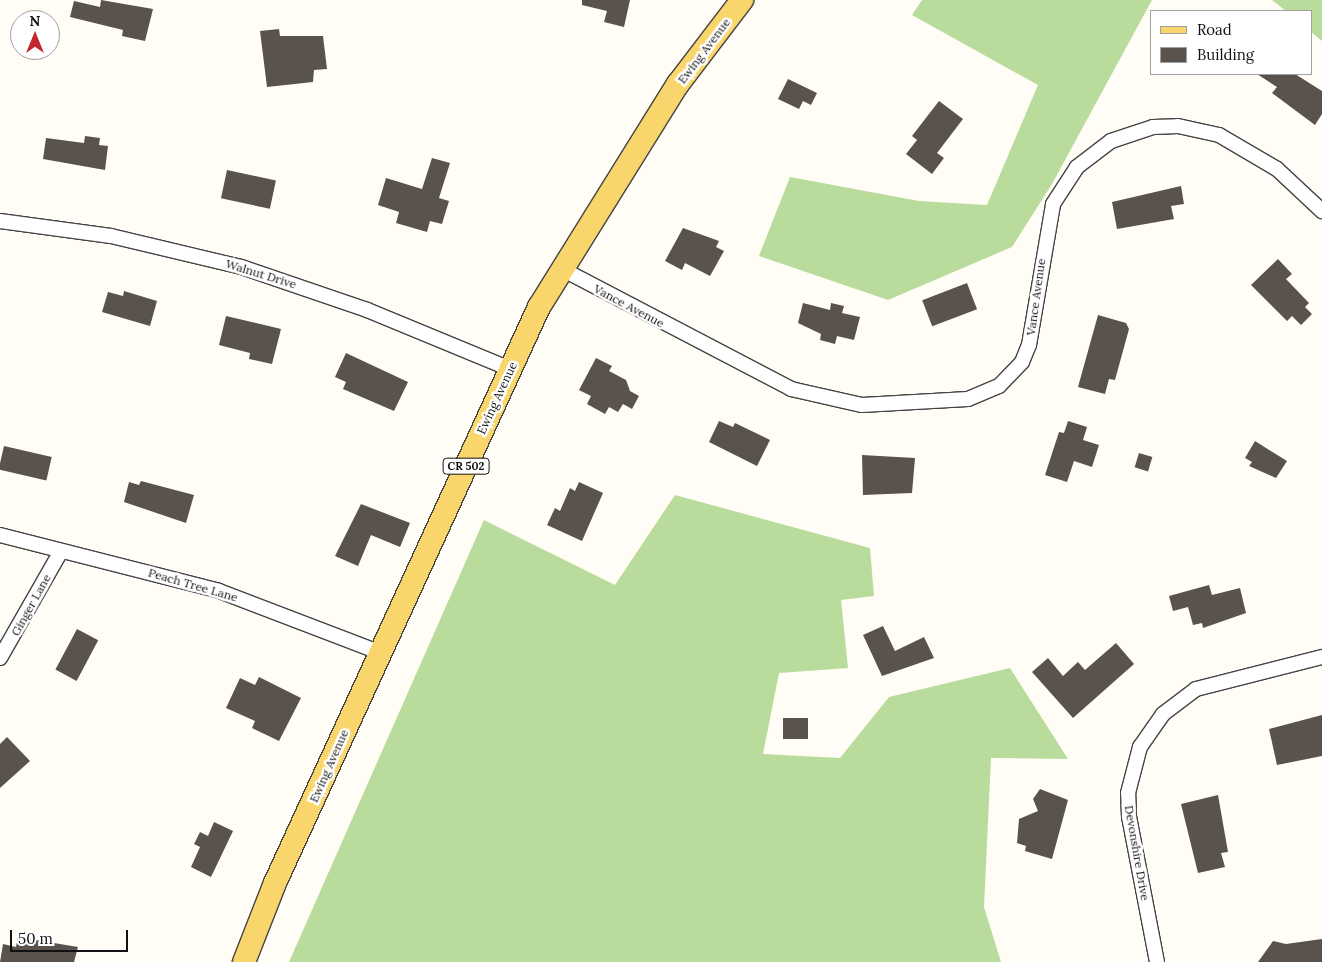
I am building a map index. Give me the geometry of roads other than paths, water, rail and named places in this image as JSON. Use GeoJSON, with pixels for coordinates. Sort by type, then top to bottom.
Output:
{"type":"FeatureCollection","features":[{"type":"Feature","properties":{"kind":"main road","name":"Ewing Avenue"},"geometry":{"type":"LineString","coordinates":[[244,962],[510,369],[560,268],[678,84],[742,0]]}},
{"type":"Feature","properties":{"kind":"street","name":"Vance Avenue"},"geometry":{"type":"LineString","coordinates":[[560,268],[791,388],[862,405],[968,399],[999,386],[1022,362],[1029,345],[1053,204],[1077,166],[1111,141],[1153,126],[1178,126],[1219,135],[1277,169],[1322,211]]}},
{"type":"Feature","properties":{"kind":"street","name":"Walnut Drive"},"geometry":{"type":"LineString","coordinates":[[0,220],[111,236],[241,267],[367,310],[510,369]]}},
{"type":"Feature","properties":{"kind":"street","name":"Peach Tree Lane"},"geometry":{"type":"LineString","coordinates":[[0,535],[219,591],[381,653]]}},
{"type":"Feature","properties":{"kind":"street","name":"Ginger Lane"},"geometry":{"type":"LineString","coordinates":[[0,658],[61,550]]}},
{"type":"Feature","properties":{"kind":"street","name":"Devonshire Drive"},"geometry":{"type":"LineString","coordinates":[[1157,962],[1129,817],[1130,778],[1140,747],[1163,714],[1196,689],[1322,657]]}}]}
